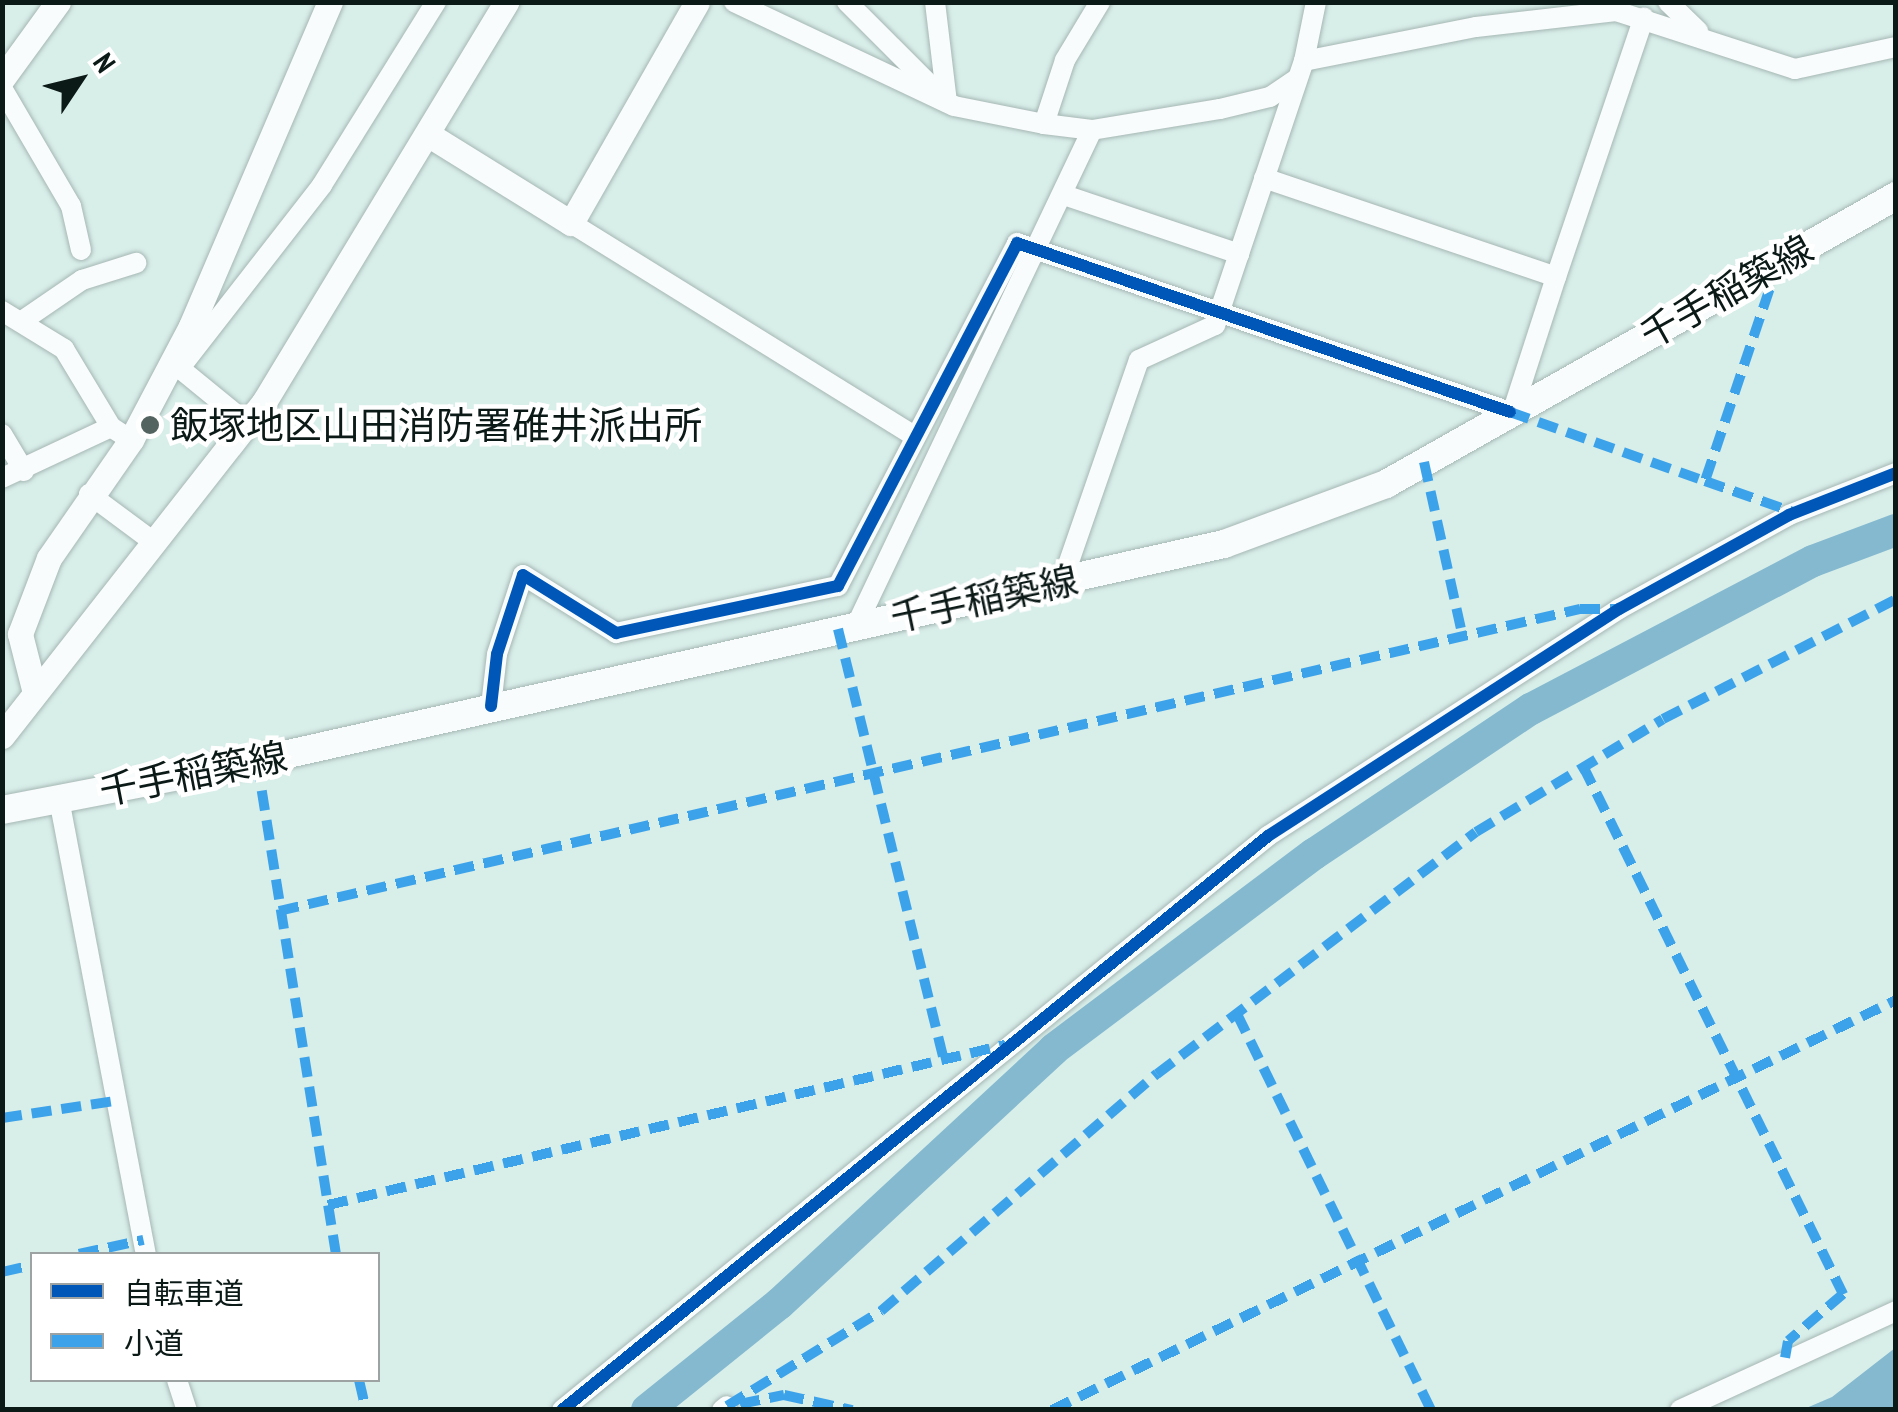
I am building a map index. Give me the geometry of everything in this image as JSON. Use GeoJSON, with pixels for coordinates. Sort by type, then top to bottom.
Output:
{"type":"FeatureCollection","features":[{"type":"Feature","properties":{"kind":"main road","name":"千手稲築線"},"geometry":{"type":"LineString","coordinates":[[2,810],[1224,544],[1386,484],[1896,196]]}},
{"type":"Feature","properties":{"kind":"street"},"geometry":{"type":"LineString","coordinates":[[2,79],[58,2]]}},
{"type":"Feature","properties":{"kind":"street"},"geometry":{"type":"LineString","coordinates":[[176,365],[330,2]]}},
{"type":"Feature","properties":{"kind":"street"},"geometry":{"type":"LineString","coordinates":[[34,689],[20,634],[48,558],[121,434],[322,185],[436,2]]}},
{"type":"Feature","properties":{"kind":"street"},"geometry":{"type":"LineString","coordinates":[[2,736],[34,689],[248,424],[429,135],[506,2]]}},
{"type":"Feature","properties":{"kind":"street"},"geometry":{"type":"LineString","coordinates":[[572,223],[697,2]]}},
{"type":"Feature","properties":{"kind":"street"},"geometry":{"type":"LineString","coordinates":[[734,2],[947,102],[1044,124],[1092,130],[1256,102],[1301,70],[1476,27],[1616,11],[1699,32],[1795,68],[1896,47]]}},
{"type":"Feature","properties":{"kind":"street"},"geometry":{"type":"LineString","coordinates":[[847,2],[947,102]]}},
{"type":"Feature","properties":{"kind":"street"},"geometry":{"type":"LineString","coordinates":[[935,2],[947,102]]}},
{"type":"Feature","properties":{"kind":"street"},"geometry":{"type":"LineString","coordinates":[[1044,124],[1066,60],[1100,2]]}},
{"type":"Feature","properties":{"kind":"street"},"geometry":{"type":"LineString","coordinates":[[1062,582],[1139,360],[1215,325],[1301,70],[1316,2]]}},
{"type":"Feature","properties":{"kind":"street"},"geometry":{"type":"LineString","coordinates":[[1668,2],[1699,32]]}},
{"type":"Feature","properties":{"kind":"street"},"geometry":{"type":"LineString","coordinates":[[492,706],[497,654],[523,574],[616,633],[838,586],[1017,243],[1512,411],[1644,17]]}},
{"type":"Feature","properties":{"kind":"street"},"geometry":{"type":"LineString","coordinates":[[2,88],[71,206],[81,250]]}},
{"type":"Feature","properties":{"kind":"street"},"geometry":{"type":"LineString","coordinates":[[856,626],[1039,252],[1092,130]]}},
{"type":"Feature","properties":{"kind":"street"},"geometry":{"type":"LineString","coordinates":[[429,135],[914,436]]}},
{"type":"Feature","properties":{"kind":"street"},"geometry":{"type":"LineString","coordinates":[[1264,178],[1556,278]]}},
{"type":"Feature","properties":{"kind":"street"},"geometry":{"type":"LineString","coordinates":[[1064,195],[1238,254]]}},
{"type":"Feature","properties":{"kind":"street"},"geometry":{"type":"LineString","coordinates":[[121,434],[64,350],[12,316],[82,280],[136,264]]}},
{"type":"Feature","properties":{"kind":"street"},"geometry":{"type":"LineString","coordinates":[[176,365],[248,424]]}},
{"type":"Feature","properties":{"kind":"street"},"geometry":{"type":"LineString","coordinates":[[2,434],[24,471]]}},
{"type":"Feature","properties":{"kind":"street"},"geometry":{"type":"LineString","coordinates":[[2,478],[121,434]]}},
{"type":"Feature","properties":{"kind":"street"},"geometry":{"type":"LineString","coordinates":[[562,1410],[1268,836],[1618,609],[1789,516],[1896,473]]}},
{"type":"Feature","properties":{"kind":"street"},"geometry":{"type":"LineString","coordinates":[[89,494],[154,543]]}},
{"type":"Feature","properties":{"kind":"street"},"geometry":{"type":"LineString","coordinates":[[59,800],[146,1252]]}},
{"type":"Feature","properties":{"kind":"street"},"geometry":{"type":"LineString","coordinates":[[1680,1410],[1896,1311]]}},
{"type":"Feature","properties":{"kind":"street"},"geometry":{"type":"LineString","coordinates":[[178,1382],[187,1410]]}},
{"type":"Feature","properties":{"kind":"water"},"geometry":{"type":"Polygon","coordinates":[[[1895,1348],[1895,1409],[1804,1409],[1832,1397],[1895,1348]]]}},
{"type":"Feature","properties":{"kind":"waterway"},"geometry":{"type":"LineString","coordinates":[[647,1410],[779,1304],[1054,1049],[1314,854],[1531,709],[1813,561],[1896,530]]}},
{"type":"Feature","properties":{"kind":"marked path"},"geometry":{"type":"LineString","coordinates":[[1779,261],[1705,481],[1796,513]]}},
{"type":"Feature","properties":{"kind":"marked path"},"geometry":{"type":"LineString","coordinates":[[1510,412],[1705,481]]}},
{"type":"Feature","properties":{"kind":"marked path"},"geometry":{"type":"LineString","coordinates":[[1424,462],[1463,638]]}},
{"type":"Feature","properties":{"kind":"marked path"},"geometry":{"type":"LineString","coordinates":[[727,1406],[881,1311],[1157,1074],[1476,832],[1663,719],[1896,599]]}},
{"type":"Feature","properties":{"kind":"marked path"},"geometry":{"type":"LineString","coordinates":[[279,911],[1580,609],[1615,609]]}},
{"type":"Feature","properties":{"kind":"marked path"},"geometry":{"type":"LineString","coordinates":[[838,629],[943,1056]]}},
{"type":"Feature","properties":{"kind":"marked path"},"geometry":{"type":"LineString","coordinates":[[257,761],[336,1252]]}},
{"type":"Feature","properties":{"kind":"marked path"},"geometry":{"type":"LineString","coordinates":[[1583,766],[1843,1294],[1788,1341],[1785,1358]]}},
{"type":"Feature","properties":{"kind":"marked path"},"geometry":{"type":"LineString","coordinates":[[1052,1410],[1896,1000]]}},
{"type":"Feature","properties":{"kind":"marked path"},"geometry":{"type":"LineString","coordinates":[[1237,1014],[1431,1410]]}},
{"type":"Feature","properties":{"kind":"marked path"},"geometry":{"type":"LineString","coordinates":[[328,1205],[1005,1045]]}},
{"type":"Feature","properties":{"kind":"marked path"},"geometry":{"type":"LineString","coordinates":[[2,1118],[114,1101]]}},
{"type":"Feature","properties":{"kind":"marked path"},"geometry":{"type":"LineString","coordinates":[[88,1252],[143,1240]]}},
{"type":"Feature","properties":{"kind":"marked path"},"geometry":{"type":"LineString","coordinates":[[2,1272],[30,1265]]}},
{"type":"Feature","properties":{"kind":"marked path"},"geometry":{"type":"LineString","coordinates":[[359,1382],[366,1410]]}},
{"type":"Feature","properties":{"kind":"marked path"},"geometry":{"type":"LineString","coordinates":[[740,1404],[784,1395],[852,1410]]}},
{"type":"Feature","properties":{"kind":"cycle path"},"geometry":{"type":"LineString","coordinates":[[491,706],[497,654],[523,575],[616,633],[838,586],[1017,243],[1510,412]]}},
{"type":"Feature","properties":{"kind":"cycle path"},"geometry":{"type":"LineString","coordinates":[[562,1410],[1268,836],[1619,609],[1789,515],[1896,473]]}},
{"type":"Feature","properties":{"kind":"place","name":"飯塚地区山田消防署碓井派出所"},"geometry":{"type":"Point","coordinates":[150,425]}}]}
